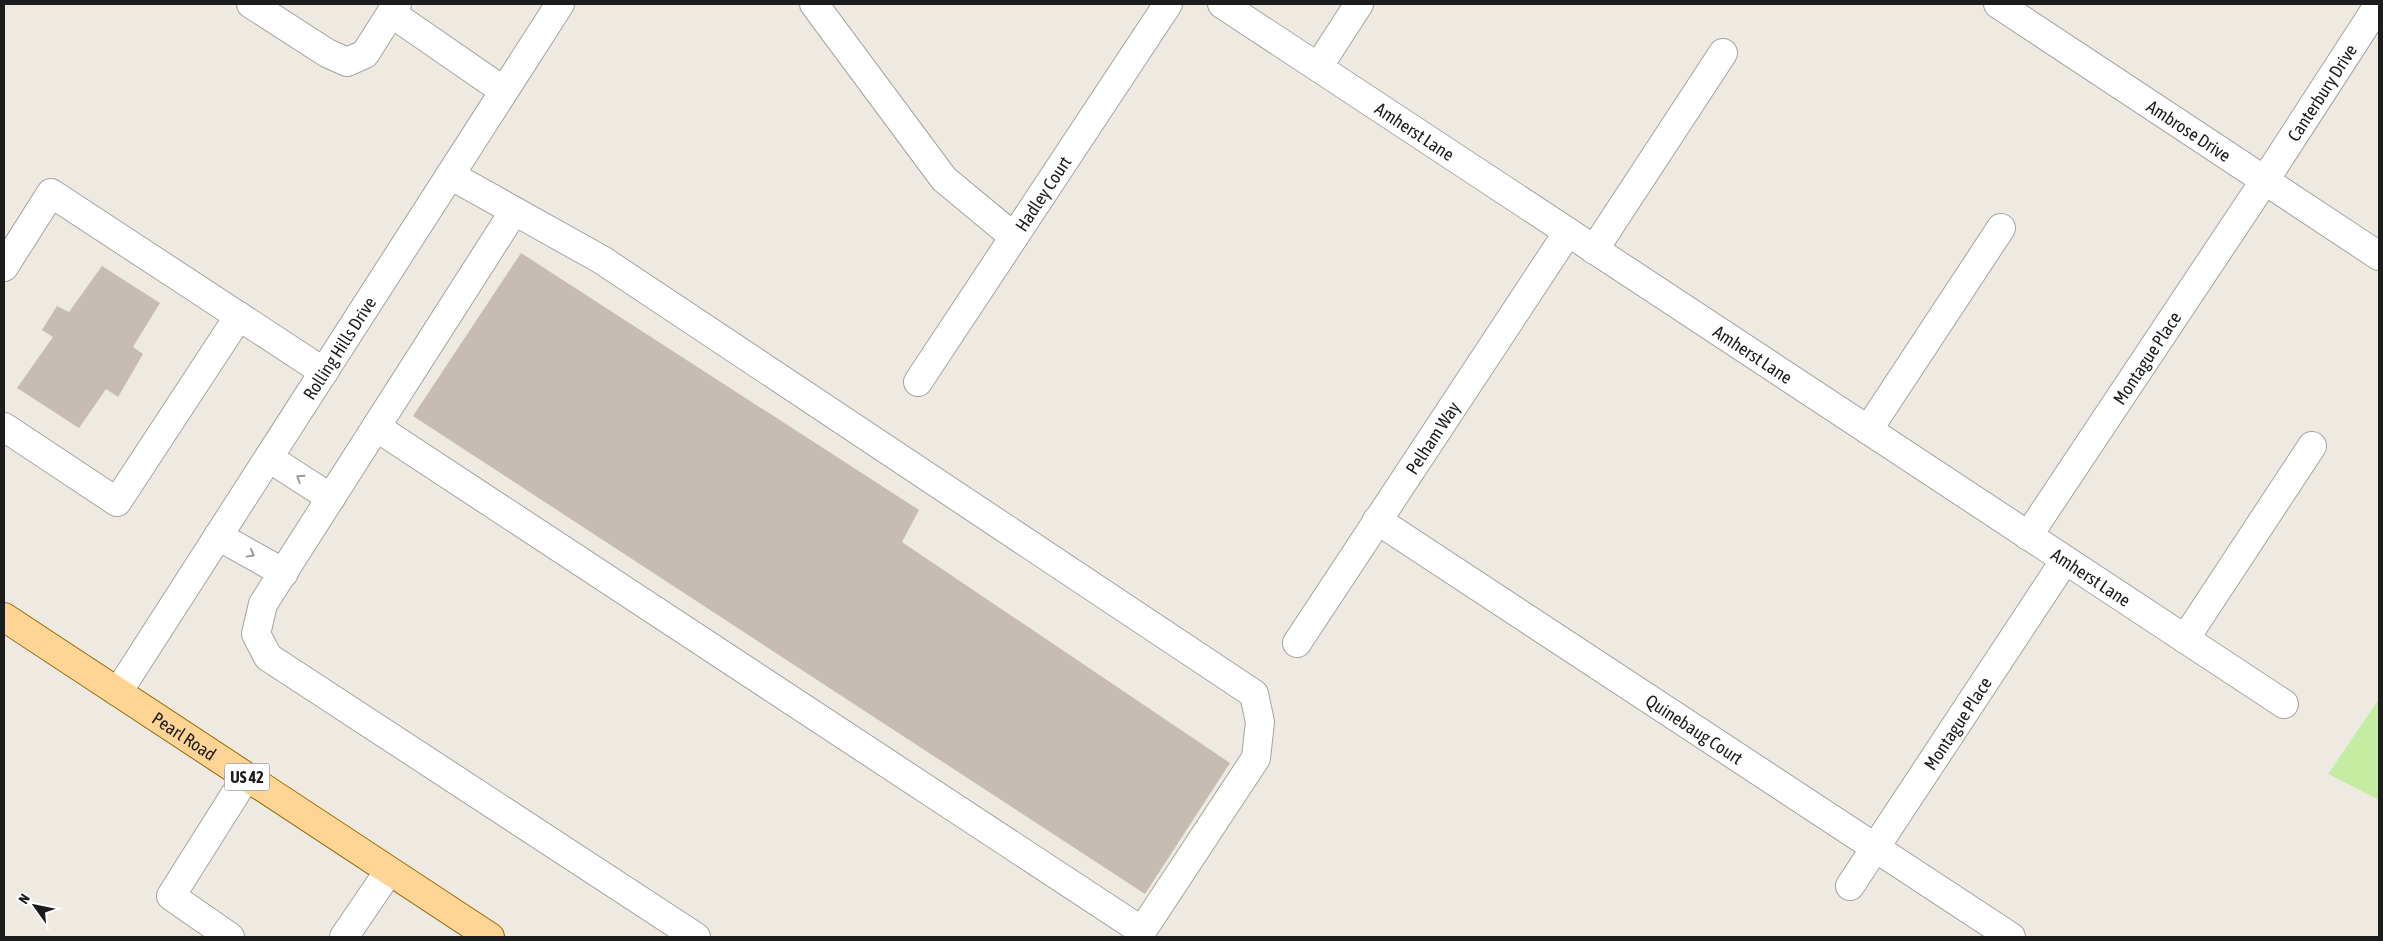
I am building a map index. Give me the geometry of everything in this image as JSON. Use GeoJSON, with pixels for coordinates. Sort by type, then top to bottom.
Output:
{"type":"FeatureCollection","features":[{"type":"Feature","properties":{"kind":"main road","name":"Pearl Road"},"geometry":{"type":"LineString","coordinates":[[4,617],[389,871],[473,933]]}},
{"type":"Feature","properties":{"kind":"street"},"geometry":{"type":"LineString","coordinates":[[251,4],[327,53],[347,62],[365,54],[394,8],[504,91]]}},
{"type":"Feature","properties":{"kind":"street","name":"Rolling Hills Drive"},"geometry":{"type":"LineString","coordinates":[[118,692],[560,4]]}},
{"type":"Feature","properties":{"kind":"street"},"geometry":{"type":"LineString","coordinates":[[814,4],[944,179],[1014,237]]}},
{"type":"Feature","properties":{"kind":"street","name":"Hadley Court"},"geometry":{"type":"LineString","coordinates":[[918,382],[1168,4]]}},
{"type":"Feature","properties":{"kind":"street","name":"Amherst Lane"},"geometry":{"type":"LineString","coordinates":[[1222,4],[2284,704]]}},
{"type":"Feature","properties":{"kind":"street"},"geometry":{"type":"LineString","coordinates":[[1318,67],[1359,4]]}},
{"type":"Feature","properties":{"kind":"street","name":"Ambrose Drive"},"geometry":{"type":"LineString","coordinates":[[1998,4],[2379,256]]}},
{"type":"Feature","properties":{"kind":"street","name":"Canterbury Drive"},"geometry":{"type":"LineString","coordinates":[[2265,180],[2379,4]]}},
{"type":"Feature","properties":{"kind":"street"},"geometry":{"type":"LineString","coordinates":[[1594,250],[1723,54]]}},
{"type":"Feature","properties":{"kind":"street"},"geometry":{"type":"LineString","coordinates":[[376,427],[1140,934],[1256,758],[1260,722],[1254,694],[602,260],[450,175]]}},
{"type":"Feature","properties":{"kind":"street","name":"Montague Place"},"geometry":{"type":"LineString","coordinates":[[2028,536],[2265,180]]}},
{"type":"Feature","properties":{"kind":"street"},"geometry":{"type":"LineString","coordinates":[[4,267],[51,193],[324,372]]}},
{"type":"Feature","properties":{"kind":"street"},"geometry":{"type":"LineString","coordinates":[[514,211],[264,604],[256,634],[268,657],[696,937]]}},
{"type":"Feature","properties":{"kind":"street"},"geometry":{"type":"LineString","coordinates":[[1868,430],[2001,228]]}},
{"type":"Feature","properties":{"kind":"street","name":"Pelham Way"},"geometry":{"type":"LineString","coordinates":[[1297,643],[1568,232]]}},
{"type":"Feature","properties":{"kind":"street"},"geometry":{"type":"LineString","coordinates":[[4,428],[117,502],[239,316]]}},
{"type":"Feature","properties":{"kind":"street"},"geometry":{"type":"LineString","coordinates":[[2185,639],[2312,446]]}},
{"type":"Feature","properties":{"kind":"street"},"geometry":{"type":"LineString","coordinates":[[269,458],[331,498]]}},
{"type":"Feature","properties":{"kind":"street","name":"Quinebaug Court"},"geometry":{"type":"LineString","coordinates":[[1378,520],[2011,937]]}},
{"type":"Feature","properties":{"kind":"street"},"geometry":{"type":"LineString","coordinates":[[218,536],[284,573]]}},
{"type":"Feature","properties":{"kind":"street","name":"Montague Place"},"geometry":{"type":"LineString","coordinates":[[1850,886],[2065,560]]}},
{"type":"Feature","properties":{"kind":"street"},"geometry":{"type":"LineString","coordinates":[[230,937],[171,896],[246,777]]}},
{"type":"Feature","properties":{"kind":"street"},"geometry":{"type":"LineString","coordinates":[[344,937],[389,871]]}},
{"type":"Feature","properties":{"kind":"green space"},"geometry":{"type":"Polygon","coordinates":[[[2379,699],[2379,800],[2328,774],[2379,699]]]}},
{"type":"Feature","properties":{"kind":"building"},"geometry":{"type":"Polygon","coordinates":[[[521,253],[919,510],[902,542],[1230,763],[1145,894],[413,416],[521,253]]]}},
{"type":"Feature","properties":{"kind":"building"},"geometry":{"type":"Polygon","coordinates":[[[102,266],[160,303],[133,347],[143,354],[118,397],[106,389],[79,428],[17,388],[53,337],[42,330],[57,306],[69,312],[102,266]]]}}]}
